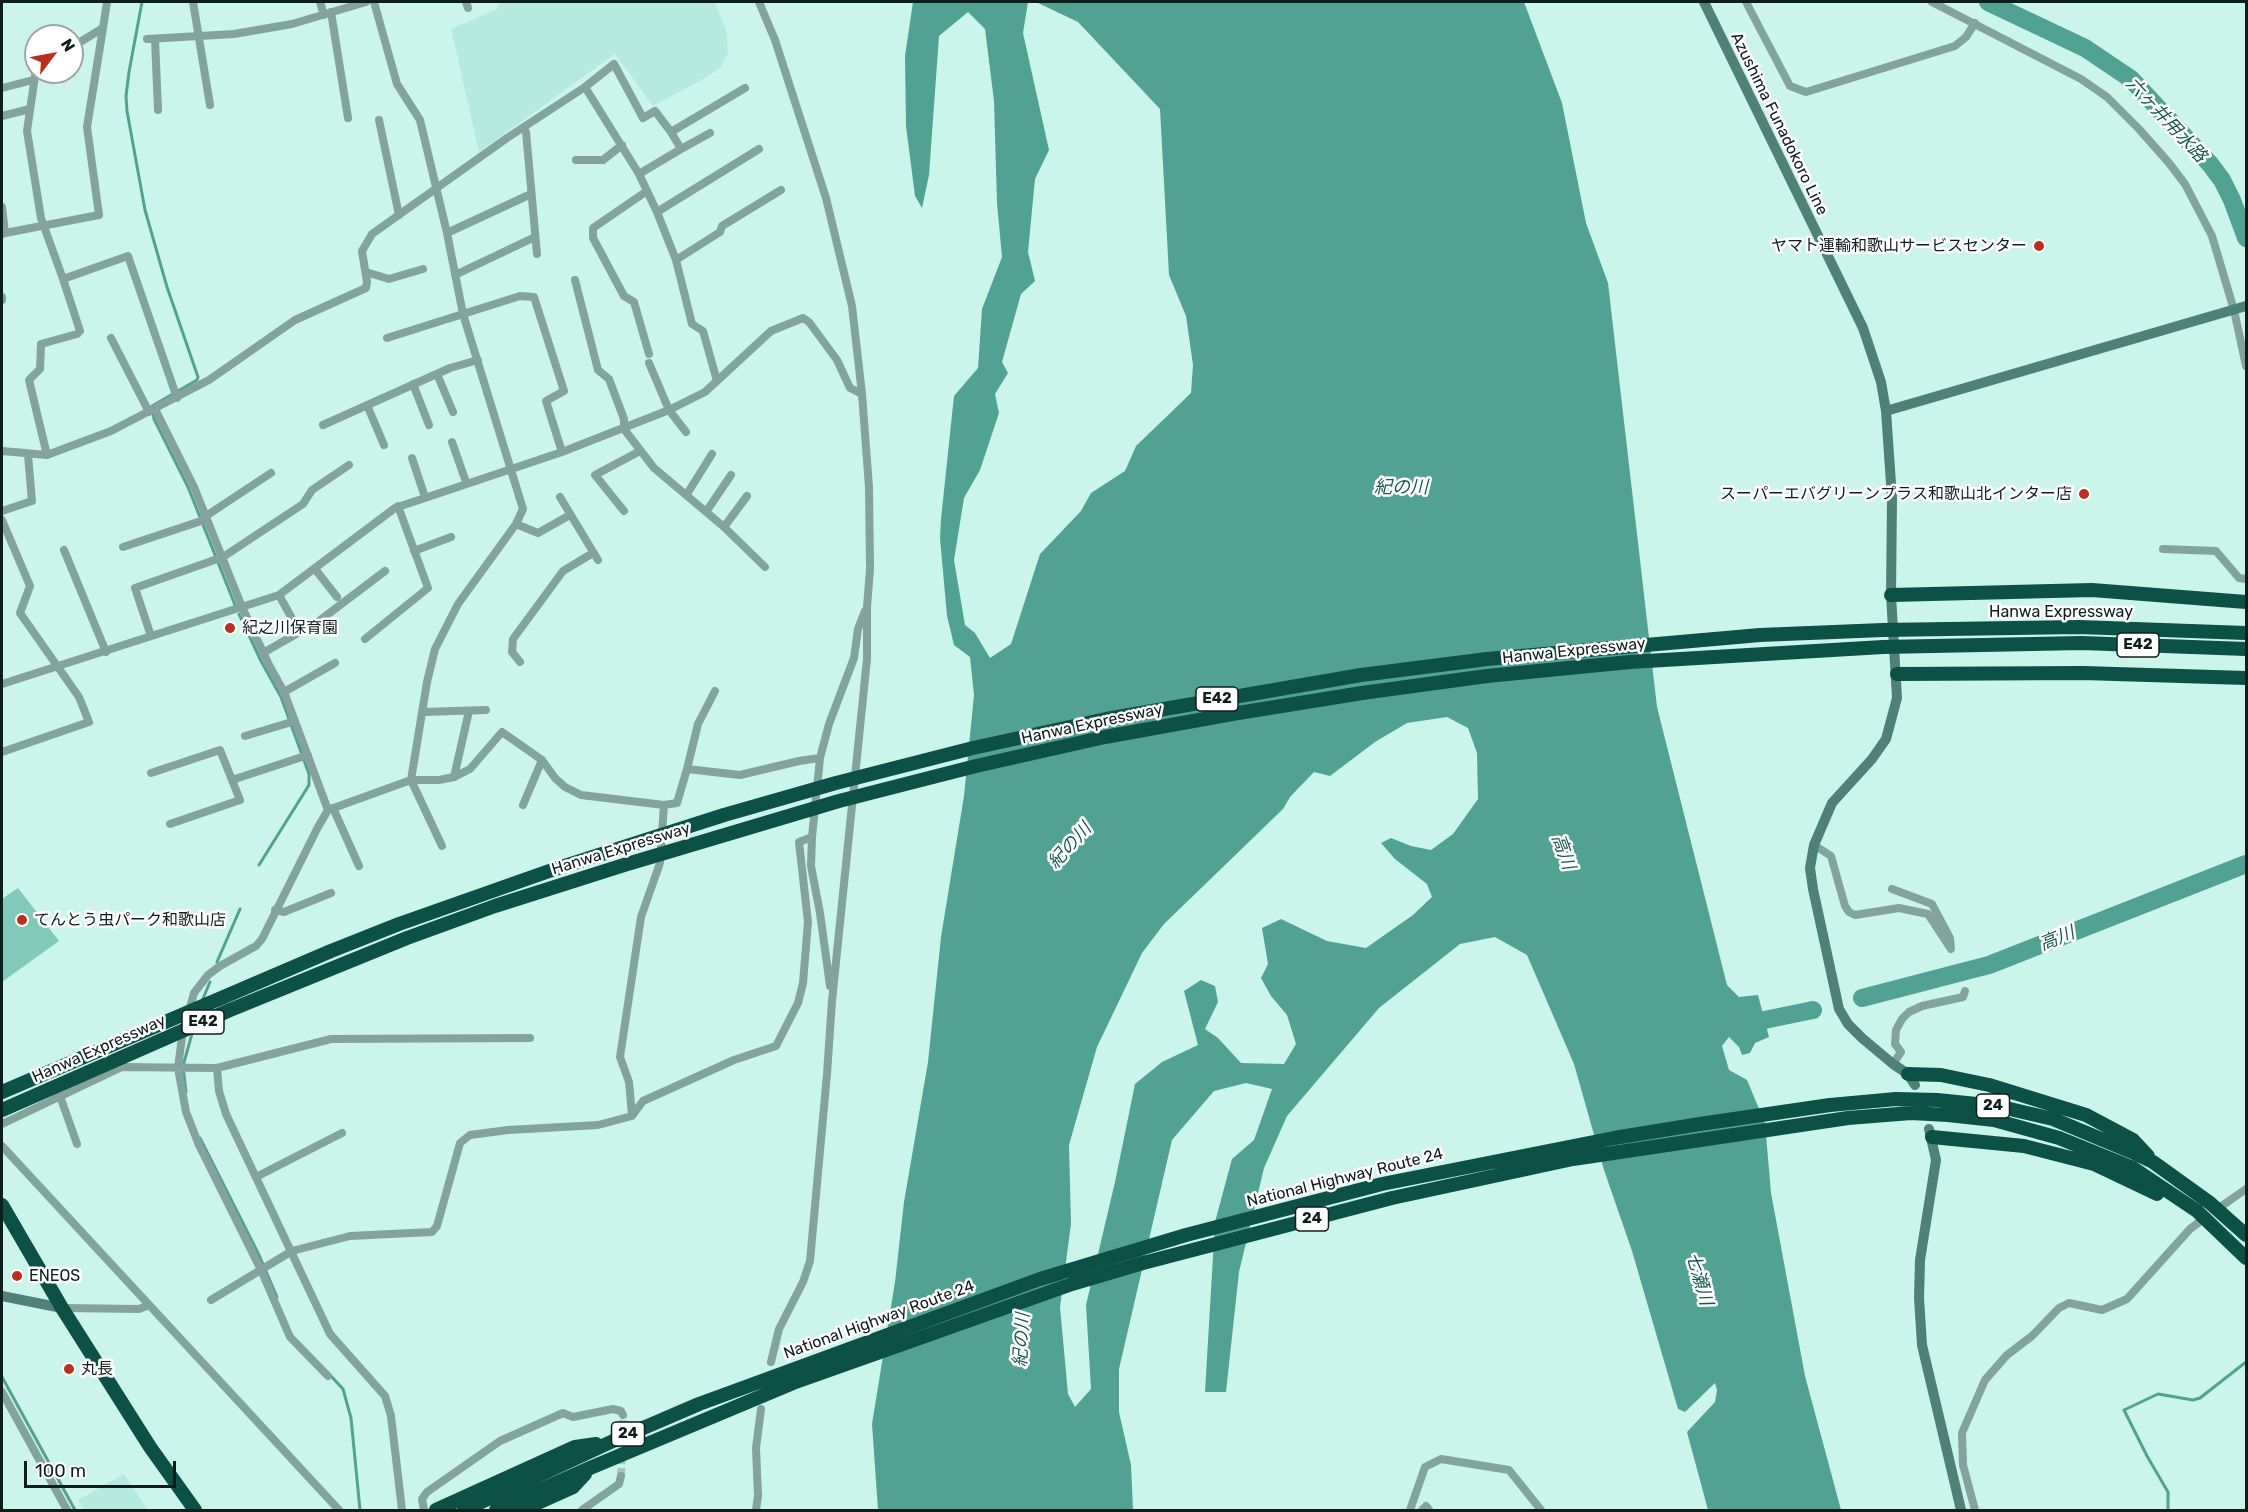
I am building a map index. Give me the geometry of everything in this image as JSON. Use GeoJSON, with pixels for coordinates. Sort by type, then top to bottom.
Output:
{"type":"FeatureCollection","features":[{"type":"Feature","properties":{"kind":"highway"},"geometry":{"type":"LineString","coordinates":[[1891,595],[2092,590],[2247,602]]}},
{"type":"Feature","properties":{"kind":"highway","name":"Hanwa Expressway"},"geometry":{"type":"LineString","coordinates":[[2,1092],[232,991],[399,924],[617,848],[836,783],[962,751],[1106,719],[1361,675],[1627,645],[1883,630],[2158,629],[2247,633]]}},
{"type":"Feature","properties":{"kind":"highway","name":"Hanwa Expressway"},"geometry":{"type":"LineString","coordinates":[[2,1110],[230,1010],[407,938],[516,899],[839,801],[976,766],[1105,737],[1362,693],[1487,676],[1630,662],[1883,646],[2129,644],[2247,649]]}},
{"type":"Feature","properties":{"kind":"highway"},"geometry":{"type":"LineString","coordinates":[[1897,674],[2083,673],[2247,678]]}},
{"type":"Feature","properties":{"kind":"highway","name":"24"},"geometry":{"type":"LineString","coordinates":[[1912,1079],[1941,1075],[1989,1085],[2086,1115],[2133,1146],[2210,1203],[2247,1235]]}},
{"type":"Feature","properties":{"kind":"highway","name":"National Highway Route 24"},"geometry":{"type":"LineString","coordinates":[[464,1510],[699,1404],[1040,1279],[1186,1235],[1382,1184],[1614,1138],[1846,1104],[1896,1099],[1937,1100],[1997,1106],[2053,1119],[2133,1146]]}},
{"type":"Feature","properties":{"kind":"highway","name":"National Highway Route 24"},"geometry":{"type":"LineString","coordinates":[[496,1510],[793,1383],[1072,1284],[1143,1263],[1392,1198],[1574,1159],[1848,1118],[1911,1113],[1994,1120],[2059,1138],[2133,1174],[2212,1224],[2247,1258]]}},
{"type":"Feature","properties":{"kind":"highway","name":"24"},"geometry":{"type":"LineString","coordinates":[[1931,1133],[2024,1146],[2133,1174]]}},
{"type":"Feature","properties":{"kind":"highway"},"geometry":{"type":"LineString","coordinates":[[2,1205],[62,1308],[150,1447],[195,1510]]}},
{"type":"Feature","properties":{"kind":"highway"},"geometry":{"type":"LineString","coordinates":[[427,1510],[575,1447],[613,1441]]}},
{"type":"Feature","properties":{"kind":"highway"},"geometry":{"type":"LineString","coordinates":[[522,1510],[573,1487],[590,1468]]}},
{"type":"Feature","properties":{"kind":"main road","name":"Azushima Funadokoro Line"},"geometry":{"type":"LineString","coordinates":[[1704,2],[1863,328],[1881,382],[1886,411],[1892,498],[1891,595],[1898,698],[1886,739],[1872,759],[1832,803],[1814,845],[1810,867],[1839,1009],[1848,1024],[1862,1038],[1912,1079]]}},
{"type":"Feature","properties":{"kind":"main road"},"geometry":{"type":"LineString","coordinates":[[1886,411],[2247,306]]}},
{"type":"Feature","properties":{"kind":"main road"},"geometry":{"type":"LineString","coordinates":[[1931,1133],[1936,1160],[1920,1260],[1919,1298],[1922,1345],[1961,1510]]}},
{"type":"Feature","properties":{"kind":"main road"},"geometry":{"type":"LineString","coordinates":[[2,1296],[62,1308]]}},
{"type":"Feature","properties":{"kind":"street"},"geometry":{"type":"LineString","coordinates":[[2,207],[3,233],[99,215],[87,127],[107,2]]}},
{"type":"Feature","properties":{"kind":"street"},"geometry":{"type":"LineString","coordinates":[[193,2],[210,105]]}},
{"type":"Feature","properties":{"kind":"street"},"geometry":{"type":"LineString","coordinates":[[320,2],[327,13],[348,118]]}},
{"type":"Feature","properties":{"kind":"street"},"geometry":{"type":"LineString","coordinates":[[158,110],[151,39],[234,34],[269,28],[292,24],[366,2]]}},
{"type":"Feature","properties":{"kind":"street"},"geometry":{"type":"LineString","coordinates":[[374,2],[397,84],[420,120],[447,233],[463,314],[523,509],[516,524],[458,604],[435,649],[427,682],[411,780],[442,846]]}},
{"type":"Feature","properties":{"kind":"street"},"geometry":{"type":"LineString","coordinates":[[759,2],[775,40],[826,198],[852,306],[869,487],[870,569],[867,659],[832,1000],[810,1261],[803,1282],[779,1329],[771,1362]]}},
{"type":"Feature","properties":{"kind":"street"},"geometry":{"type":"LineString","coordinates":[[1746,2],[1790,86],[1806,93],[1954,46],[1966,37],[1975,23]]}},
{"type":"Feature","properties":{"kind":"street"},"geometry":{"type":"LineString","coordinates":[[1932,2],[2081,79],[2107,97],[2139,129],[2186,184],[2212,236],[2234,310],[2247,366]]}},
{"type":"Feature","properties":{"kind":"street"},"geometry":{"type":"LineString","coordinates":[[84,40],[103,28]]}},
{"type":"Feature","properties":{"kind":"street"},"geometry":{"type":"LineString","coordinates":[[2,451],[47,455],[111,431],[152,411],[176,394],[235,363],[281,328],[366,288],[362,251],[372,234],[507,138],[585,87],[614,64],[643,118],[655,111],[681,149]]}},
{"type":"Feature","properties":{"kind":"street"},"geometry":{"type":"LineString","coordinates":[[2,88],[24,82]]}},
{"type":"Feature","properties":{"kind":"street"},"geometry":{"type":"LineString","coordinates":[[33,84],[27,131],[43,226],[80,331],[77,334],[41,344],[40,369],[29,380],[47,455]]}},
{"type":"Feature","properties":{"kind":"street"},"geometry":{"type":"LineString","coordinates":[[585,87],[639,174],[657,212],[676,260],[692,324],[703,331],[717,381]]}},
{"type":"Feature","properties":{"kind":"street"},"geometry":{"type":"LineString","coordinates":[[671,132],[746,88]]}},
{"type":"Feature","properties":{"kind":"street"},"geometry":{"type":"LineString","coordinates":[[2,116],[30,109]]}},
{"type":"Feature","properties":{"kind":"street"},"geometry":{"type":"LineString","coordinates":[[379,120],[399,215]]}},
{"type":"Feature","properties":{"kind":"street"},"geometry":{"type":"LineString","coordinates":[[526,132],[537,254]]}},
{"type":"Feature","properties":{"kind":"street"},"geometry":{"type":"LineString","coordinates":[[639,174],[710,133]]}},
{"type":"Feature","properties":{"kind":"street"},"geometry":{"type":"LineString","coordinates":[[576,160],[603,160],[622,145]]}},
{"type":"Feature","properties":{"kind":"street"},"geometry":{"type":"LineString","coordinates":[[657,212],[759,149]]}},
{"type":"Feature","properties":{"kind":"street"},"geometry":{"type":"LineString","coordinates":[[676,260],[720,232],[722,226],[781,190]]}},
{"type":"Feature","properties":{"kind":"street"},"geometry":{"type":"LineString","coordinates":[[647,191],[593,228],[593,238],[624,296],[634,302],[649,354]]}},
{"type":"Feature","properties":{"kind":"street"},"geometry":{"type":"LineString","coordinates":[[447,233],[531,194]]}},
{"type":"Feature","properties":{"kind":"street"},"geometry":{"type":"LineString","coordinates":[[455,275],[536,237]]}},
{"type":"Feature","properties":{"kind":"street"},"geometry":{"type":"LineString","coordinates":[[63,279],[128,256],[176,394]]}},
{"type":"Feature","properties":{"kind":"street"},"geometry":{"type":"LineString","coordinates":[[366,272],[389,279],[423,269]]}},
{"type":"Feature","properties":{"kind":"street"},"geometry":{"type":"LineString","coordinates":[[574,280],[598,370],[609,379],[624,419],[624,429],[654,468],[687,494],[765,567]]}},
{"type":"Feature","properties":{"kind":"street"},"geometry":{"type":"LineString","coordinates":[[387,338],[520,296],[534,297],[564,391],[546,401],[562,452]]}},
{"type":"Feature","properties":{"kind":"street"},"geometry":{"type":"LineString","coordinates":[[2,684],[279,595],[398,506],[562,452],[669,410],[705,392],[771,331],[803,318],[809,322],[837,360],[850,388],[862,394]]}},
{"type":"Feature","properties":{"kind":"street"},"geometry":{"type":"LineString","coordinates":[[111,338],[152,411],[204,519],[263,653],[284,692],[305,756],[359,866]]}},
{"type":"Feature","properties":{"kind":"street"},"geometry":{"type":"LineString","coordinates":[[323,425],[413,384],[478,360]]}},
{"type":"Feature","properties":{"kind":"street"},"geometry":{"type":"LineString","coordinates":[[649,363],[669,410],[686,432]]}},
{"type":"Feature","properties":{"kind":"street"},"geometry":{"type":"LineString","coordinates":[[437,374],[453,412]]}},
{"type":"Feature","properties":{"kind":"street"},"geometry":{"type":"LineString","coordinates":[[413,384],[429,425]]}},
{"type":"Feature","properties":{"kind":"street"},"geometry":{"type":"LineString","coordinates":[[367,405],[384,445]]}},
{"type":"Feature","properties":{"kind":"street"},"geometry":{"type":"LineString","coordinates":[[452,442],[466,482]]}},
{"type":"Feature","properties":{"kind":"street"},"geometry":{"type":"LineString","coordinates":[[624,511],[595,475],[640,451]]}},
{"type":"Feature","properties":{"kind":"street"},"geometry":{"type":"LineString","coordinates":[[687,494],[712,454]]}},
{"type":"Feature","properties":{"kind":"street"},"geometry":{"type":"LineString","coordinates":[[2,511],[32,501],[28,455]]}},
{"type":"Feature","properties":{"kind":"street"},"geometry":{"type":"LineString","coordinates":[[412,458],[425,497]]}},
{"type":"Feature","properties":{"kind":"street"},"geometry":{"type":"LineString","coordinates":[[151,636],[135,588],[220,558],[303,504],[312,490],[349,465]]}},
{"type":"Feature","properties":{"kind":"street"},"geometry":{"type":"LineString","coordinates":[[123,547],[204,519],[271,473]]}},
{"type":"Feature","properties":{"kind":"street"},"geometry":{"type":"LineString","coordinates":[[706,512],[731,475]]}},
{"type":"Feature","properties":{"kind":"street"},"geometry":{"type":"LineString","coordinates":[[724,527],[747,496]]}},
{"type":"Feature","properties":{"kind":"street"},"geometry":{"type":"LineString","coordinates":[[520,662],[512,652],[513,639],[563,572],[595,556],[560,497]]}},
{"type":"Feature","properties":{"kind":"street"},"geometry":{"type":"LineString","coordinates":[[365,639],[428,588],[398,506]]}},
{"type":"Feature","properties":{"kind":"street"},"geometry":{"type":"LineString","coordinates":[[516,524],[538,533],[570,515]]}},
{"type":"Feature","properties":{"kind":"street"},"geometry":{"type":"LineString","coordinates":[[2,520],[30,586],[20,613],[79,697],[89,722],[2,752]]}},
{"type":"Feature","properties":{"kind":"street"},"geometry":{"type":"LineString","coordinates":[[414,551],[451,537]]}},
{"type":"Feature","properties":{"kind":"street"},"geometry":{"type":"LineString","coordinates":[[2163,549],[2216,551],[2239,578],[2247,579]]}},
{"type":"Feature","properties":{"kind":"street"},"geometry":{"type":"LineString","coordinates":[[64,550],[106,651]]}},
{"type":"Feature","properties":{"kind":"street"},"geometry":{"type":"LineString","coordinates":[[315,569],[337,597]]}},
{"type":"Feature","properties":{"kind":"street"},"geometry":{"type":"LineString","coordinates":[[263,653],[319,621],[385,571]]}},
{"type":"Feature","properties":{"kind":"street"},"geometry":{"type":"LineString","coordinates":[[279,595],[295,624]]}},
{"type":"Feature","properties":{"kind":"street"},"geometry":{"type":"LineString","coordinates":[[832,1000],[811,866],[812,837],[820,758],[829,724],[854,658],[858,629],[867,607]]}},
{"type":"Feature","properties":{"kind":"street"},"geometry":{"type":"LineString","coordinates":[[284,692],[335,663]]}},
{"type":"Feature","properties":{"kind":"street"},"geometry":{"type":"LineString","coordinates":[[328,1377],[290,1337],[263,1268],[192,1129],[183,1100],[182,1037],[194,993],[208,975],[256,946],[331,809],[411,780],[439,780],[453,777],[470,769],[502,732],[542,760],[565,787],[581,795],[664,805],[677,803],[698,724],[715,691]]}},
{"type":"Feature","properties":{"kind":"street"},"geometry":{"type":"LineString","coordinates":[[423,712],[486,710]]}},
{"type":"Feature","properties":{"kind":"street"},"geometry":{"type":"LineString","coordinates":[[453,777],[468,711]]}},
{"type":"Feature","properties":{"kind":"street"},"geometry":{"type":"LineString","coordinates":[[245,736],[292,721]]}},
{"type":"Feature","properties":{"kind":"street"},"geometry":{"type":"LineString","coordinates":[[151,773],[220,750],[240,800],[170,824]]}},
{"type":"Feature","properties":{"kind":"street"},"geometry":{"type":"LineString","coordinates":[[232,780],[305,756]]}},
{"type":"Feature","properties":{"kind":"street"},"geometry":{"type":"LineString","coordinates":[[687,770],[740,776],[820,758]]}},
{"type":"Feature","properties":{"kind":"street"},"geometry":{"type":"LineString","coordinates":[[523,806],[542,760]]}},
{"type":"Feature","properties":{"kind":"street"},"geometry":{"type":"LineString","coordinates":[[632,1116],[629,1082],[620,1058],[641,917],[660,863],[664,805]]}},
{"type":"Feature","properties":{"kind":"street"},"geometry":{"type":"LineString","coordinates":[[211,1300],[292,1251],[350,1236],[432,1232],[437,1226],[460,1143],[470,1135],[508,1130],[598,1125],[632,1116],[643,1101],[734,1060],[776,1046],[798,1003],[803,983],[808,922],[799,842],[812,837]]}},
{"type":"Feature","properties":{"kind":"street"},"geometry":{"type":"LineString","coordinates":[[1814,845],[1831,856],[1845,906],[1849,912],[1855,915],[1899,908],[1928,914],[1951,949],[1950,938],[1932,904],[1892,889]]}},
{"type":"Feature","properties":{"kind":"street"},"geometry":{"type":"LineString","coordinates":[[275,910],[284,912],[331,893]]}},
{"type":"Feature","properties":{"kind":"street"},"geometry":{"type":"LineString","coordinates":[[1893,1064],[1901,1052],[1895,1044],[1896,1030],[1902,1019],[1909,1012],[1922,1006],[1963,997],[1965,991]]}},
{"type":"Feature","properties":{"kind":"street"},"geometry":{"type":"LineString","coordinates":[[2,1124],[122,1067],[217,1068],[331,1038],[531,1038]]}},
{"type":"Feature","properties":{"kind":"street"},"geometry":{"type":"LineString","coordinates":[[217,1068],[222,1102],[330,1334],[385,1396],[391,1416],[402,1510]]}},
{"type":"Feature","properties":{"kind":"street"},"geometry":{"type":"LineString","coordinates":[[60,1096],[77,1144]]}},
{"type":"Feature","properties":{"kind":"street"},"geometry":{"type":"LineString","coordinates":[[256,1177],[342,1134]]}},
{"type":"Feature","properties":{"kind":"street"},"geometry":{"type":"LineString","coordinates":[[2,1146],[339,1510]]}},
{"type":"Feature","properties":{"kind":"street"},"geometry":{"type":"LineString","coordinates":[[1975,1510],[1963,1465],[1962,1433],[1985,1380],[2007,1355],[2032,1336],[2059,1308],[2069,1303],[2102,1310],[2127,1299],[2190,1229],[2247,1189]]}},
{"type":"Feature","properties":{"kind":"street"},"geometry":{"type":"LineString","coordinates":[[62,1308],[139,1309],[148,1305]]}},
{"type":"Feature","properties":{"kind":"street"},"geometry":{"type":"LineString","coordinates":[[2,1392],[67,1510]]}},
{"type":"Feature","properties":{"kind":"street"},"geometry":{"type":"LineString","coordinates":[[427,1510],[422,1499],[427,1492],[500,1441],[563,1413],[573,1418],[613,1409],[621,1411],[623,1416]]}},
{"type":"Feature","properties":{"kind":"street"},"geometry":{"type":"LineString","coordinates":[[756,1510],[758,1496],[756,1448],[761,1409]]}},
{"type":"Feature","properties":{"kind":"street"},"geometry":{"type":"LineString","coordinates":[[1410,1510],[1425,1467],[1441,1459],[1509,1470],[1541,1510]]}},
{"type":"Feature","properties":{"kind":"street"},"geometry":{"type":"LineString","coordinates":[[582,1510],[619,1484],[621,1476]]}},
{"type":"Feature","properties":{"kind":"street"},"geometry":{"type":"LineString","coordinates":[[1422,1510],[1426,1506],[1429,1510]]}},
{"type":"Feature","properties":{"kind":"shaded area"},"geometry":{"type":"Polygon","coordinates":[[[500,2],[715,2],[727,33],[728,53],[720,68],[653,106],[615,54],[479,152],[451,29],[497,9],[500,2]]]}},
{"type":"Feature","properties":{"kind":"shaded area","name":"てんとう虫パーク和歌山店"},"geometry":{"type":"Polygon","coordinates":[[[18,888],[59,941],[2,982],[2,899],[18,888]]]}},
{"type":"Feature","properties":{"kind":"shaded area"},"geometry":{"type":"Polygon","coordinates":[[[124,1474],[148,1510],[84,1510],[78,1500],[124,1474]]]}},
{"type":"Feature","properties":{"kind":"water","name":"紀の川"},"geometry":{"type":"Polygon","coordinates":[[[913,2],[1028,2],[1023,33],[1049,150],[1035,179],[1028,252],[1035,281],[1021,294],[1002,362],[1008,373],[995,394],[999,413],[980,470],[964,498],[954,560],[965,625],[975,633],[990,658],[1011,644],[1040,554],[1081,511],[1091,493],[1125,471],[1136,446],[1191,393],[1193,365],[1186,316],[1169,275],[1160,109],[1078,22],[1036,2],[1524,2],[1562,103],[1586,223],[1608,283],[1657,707],[1727,985],[1739,997],[1758,995],[1769,1037],[1755,1043],[1750,1053],[1742,1055],[1739,1047],[1729,1037],[1722,1046],[1729,1070],[1747,1080],[1765,1123],[1771,1193],[1805,1376],[1841,1510],[1708,1510],[1687,1432],[1715,1402],[1717,1390],[1715,1383],[1685,1412],[1678,1409],[1632,1251],[1604,1170],[1574,1064],[1527,955],[1495,937],[1460,944],[1379,1008],[1287,1116],[1264,1168],[1239,1272],[1226,1392],[1205,1392],[1215,1222],[1232,1159],[1254,1140],[1272,1089],[1246,1083],[1214,1091],[1172,1140],[1119,1369],[1119,1412],[1131,1465],[1133,1510],[878,1510],[872,1424],[895,1282],[904,1202],[928,1062],[941,937],[964,796],[974,695],[970,657],[954,645],[947,616],[940,538],[941,519],[954,396],[978,368],[982,309],[1002,257],[997,203],[994,101],[985,29],[968,12],[939,36],[929,175],[922,208],[915,196],[906,126],[905,56],[913,2]],[[1447,717],[1407,723],[1375,742],[1330,776],[1314,772],[1290,797],[1283,809],[1164,924],[1142,953],[1097,1047],[1069,1145],[1071,1224],[1060,1307],[1068,1394],[1075,1407],[1091,1389],[1086,1305],[1135,1084],[1162,1062],[1198,1045],[1184,991],[1201,980],[1215,986],[1218,1002],[1205,1029],[1218,1038],[1241,1063],[1284,1064],[1296,1044],[1287,1015],[1271,996],[1261,978],[1268,964],[1262,928],[1281,919],[1327,941],[1366,948],[1413,915],[1432,897],[1427,884],[1395,859],[1381,843],[1391,838],[1411,846],[1431,850],[1453,834],[1478,799],[1477,753],[1468,728],[1447,717]]]}},
{"type":"Feature","properties":{"kind":"waterway"},"geometry":{"type":"LineString","coordinates":[[142,2],[129,72],[127,111],[145,210],[167,287],[198,377],[197,380],[152,406],[154,419],[188,487],[235,605]]}},
{"type":"Feature","properties":{"kind":"waterway","name":"六ヶ井用水路"},"geometry":{"type":"LineString","coordinates":[[1988,2],[2085,48],[2131,79],[2222,180],[2246,238]]}},
{"type":"Feature","properties":{"kind":"waterway"},"geometry":{"type":"LineString","coordinates":[[239,614],[281,697],[309,774],[309,785],[259,865]]}},
{"type":"Feature","properties":{"kind":"waterway","name":"高川"},"geometry":{"type":"LineString","coordinates":[[1862,998],[1989,965],[2246,864]]}},
{"type":"Feature","properties":{"kind":"waterway"},"geometry":{"type":"LineString","coordinates":[[217,962],[240,909]]}},
{"type":"Feature","properties":{"kind":"waterway"},"geometry":{"type":"LineString","coordinates":[[202,1001],[210,982]]}},
{"type":"Feature","properties":{"kind":"waterway","name":"高川"},"geometry":{"type":"LineString","coordinates":[[1740,1025],[1813,1010]]}},
{"type":"Feature","properties":{"kind":"waterway"},"geometry":{"type":"LineString","coordinates":[[186,1092],[183,1066],[193,1030]]}},
{"type":"Feature","properties":{"kind":"waterway"},"geometry":{"type":"LineString","coordinates":[[200,1138],[259,1255],[277,1297]]}},
{"type":"Feature","properties":{"kind":"waterway"},"geometry":{"type":"LineString","coordinates":[[2168,1510],[2168,1492],[2124,1410],[2158,1394],[2193,1400],[2200,1398],[2246,1362]]}},
{"type":"Feature","properties":{"kind":"waterway"},"geometry":{"type":"LineString","coordinates":[[330,1375],[343,1389],[351,1418],[360,1510]]}},
{"type":"Feature","properties":{"kind":"waterway"},"geometry":{"type":"LineString","coordinates":[[2,1377],[75,1510]]}},
{"type":"Feature","properties":{"kind":"tunnel"},"geometry":{"type":"LineString","coordinates":[[621,1476],[623,1415]]}},
{"type":"Feature","properties":{"kind":"place","name":"ヤマト運輸和歌山サービスセンター"},"geometry":{"type":"Point","coordinates":[2039,246]}},
{"type":"Feature","properties":{"kind":"place","name":"スーパーエバグリーンプラス和歌山北インター店"},"geometry":{"type":"Point","coordinates":[2084,494]}},
{"type":"Feature","properties":{"kind":"place","name":"紀之川保育園"},"geometry":{"type":"Point","coordinates":[230,628]}},
{"type":"Feature","properties":{"kind":"place","name":"てんとう虫パーク和歌山店"},"geometry":{"type":"Point","coordinates":[22,920]}},
{"type":"Feature","properties":{"kind":"place","name":"ENEOS"},"geometry":{"type":"Point","coordinates":[17,1276]}},
{"type":"Feature","properties":{"kind":"place","name":"丸長"},"geometry":{"type":"Point","coordinates":[69,1369]}},
{"type":"Feature","properties":{"kind":"water label","name":"七瀬川"},"geometry":{"type":"Point","coordinates":[1699,1279]}}]}
